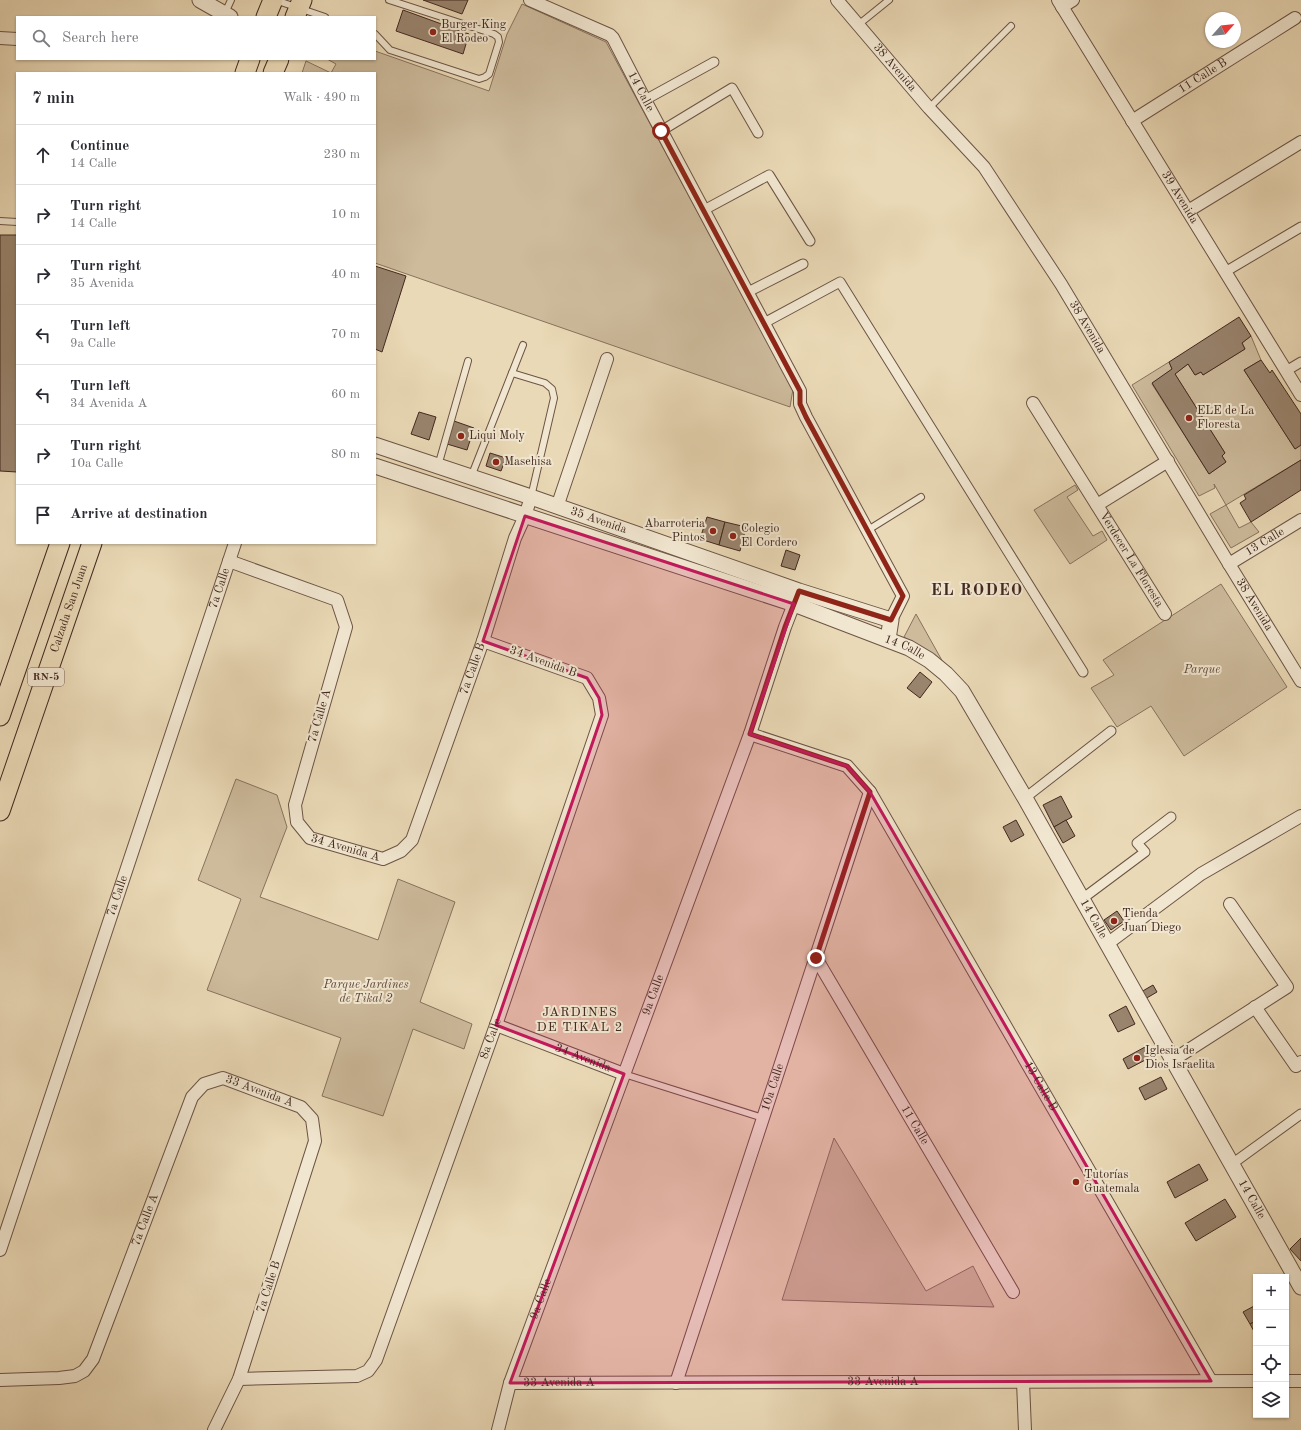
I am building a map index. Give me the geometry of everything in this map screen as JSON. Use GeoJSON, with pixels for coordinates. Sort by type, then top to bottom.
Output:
{"type":"FeatureCollection","features":[{"type":"Feature","properties":{"kind":"main road"},"geometry":{"type":"LineString","coordinates":[[266,16],[274,0]]}},
{"type":"Feature","properties":{"kind":"main road"},"geometry":{"type":"LineString","coordinates":[[273,72],[279,60]]}},
{"type":"Feature","properties":{"kind":"main road","name":"RN-5"},"geometry":{"type":"LineString","coordinates":[[0,716],[60,544]]}},
{"type":"Feature","properties":{"kind":"main road","name":"Calzada San Juan"},"geometry":{"type":"LineString","coordinates":[[0,811],[92,544]]}},
{"type":"Feature","properties":{"kind":"street"},"geometry":{"type":"LineString","coordinates":[[200,0],[227,15]]}},
{"type":"Feature","properties":{"kind":"street","name":"14 Calle"},"geometry":{"type":"LineString","coordinates":[[530,0],[610,35],[613,38],[800,391],[800,404],[806,417],[903,596],[891,620],[888,639],[909,648],[929,660],[946,674],[962,691],[1025,798],[1301,1287]]}},
{"type":"Feature","properties":{"kind":"street","name":"38 Avenida"},"geometry":{"type":"LineString","coordinates":[[837,0],[928,108],[984,167],[1061,284],[1301,681]]}},
{"type":"Feature","properties":{"kind":"street"},"geometry":{"type":"LineString","coordinates":[[1060,3],[1073,0]]}},
{"type":"Feature","properties":{"kind":"street","name":"39 Avenida"},"geometry":{"type":"LineString","coordinates":[[1060,3],[1301,395]]}},
{"type":"Feature","properties":{"kind":"street","name":"11 Calle B"},"geometry":{"type":"LineString","coordinates":[[1132,121],[1295,18]]}},
{"type":"Feature","properties":{"kind":"street"},"geometry":{"type":"LineString","coordinates":[[0,38],[16,39]]}},
{"type":"Feature","properties":{"kind":"street"},"geometry":{"type":"LineString","coordinates":[[645,100],[714,62]]}},
{"type":"Feature","properties":{"kind":"street"},"geometry":{"type":"LineString","coordinates":[[661,131],[732,88],[758,133]]}},
{"type":"Feature","properties":{"kind":"street"},"geometry":{"type":"LineString","coordinates":[[1188,210],[1301,142]]}},
{"type":"Feature","properties":{"kind":"street"},"geometry":{"type":"LineString","coordinates":[[704,210],[769,175],[810,241]]}},
{"type":"Feature","properties":{"kind":"street"},"geometry":{"type":"LineString","coordinates":[[1225,272],[1301,227]]}},
{"type":"Feature","properties":{"kind":"street"},"geometry":{"type":"LineString","coordinates":[[748,292],[803,264]]}},
{"type":"Feature","properties":{"kind":"street"},"geometry":{"type":"LineString","coordinates":[[764,323],[840,282],[1083,672]]}},
{"type":"Feature","properties":{"kind":"street"},"geometry":{"type":"LineString","coordinates":[[557,507],[607,359]]}},
{"type":"Feature","properties":{"kind":"street"},"geometry":{"type":"LineString","coordinates":[[1286,371],[1301,362]]}},
{"type":"Feature","properties":{"kind":"street","name":"Verdecer La Floresta"},"geometry":{"type":"LineString","coordinates":[[1033,403],[1166,614]]}},
{"type":"Feature","properties":{"kind":"street","name":"35 Avenida"},"geometry":{"type":"LineString","coordinates":[[376,445],[531,497],[796,598],[888,639]]}},
{"type":"Feature","properties":{"kind":"street","name":"Verdecer La Floresta"},"geometry":{"type":"LineString","coordinates":[[1097,505],[1168,460]]}},
{"type":"Feature","properties":{"kind":"street","name":"35 Avenida"},"geometry":{"type":"LineString","coordinates":[[376,466],[525,516],[796,598],[891,620]]}},
{"type":"Feature","properties":{"kind":"street","name":"7a Calle B"},"geometry":{"type":"LineString","coordinates":[[412,840],[483,640],[515,538],[525,516],[531,497]]}},
{"type":"Feature","properties":{"kind":"street","name":"13 Calle"},"geometry":{"type":"LineString","coordinates":[[1229,564],[1301,520]]}},
{"type":"Feature","properties":{"kind":"street","name":"7a Calle"},"geometry":{"type":"LineString","coordinates":[[0,1250],[235,544]]}},
{"type":"Feature","properties":{"kind":"street","name":"7a Calle A"},"geometry":{"type":"LineString","coordinates":[[229,561],[337,600],[346,627],[295,805]]}},
{"type":"Feature","properties":{"kind":"street","name":"9a Calle"},"geometry":{"type":"LineString","coordinates":[[498,1430],[510,1383],[750,734],[796,598]]}},
{"type":"Feature","properties":{"kind":"street","name":"34 Avenida B"},"geometry":{"type":"LineString","coordinates":[[483,640],[587,678],[599,698],[602,715]]}},
{"type":"Feature","properties":{"kind":"street","name":"8a Calle"},"geometry":{"type":"LineString","coordinates":[[239,1379],[358,1376],[368,1371],[376,1360],[496,1025],[602,715]]}},
{"type":"Feature","properties":{"kind":"street"},"geometry":{"type":"LineString","coordinates":[[1025,798],[1111,731]]}},
{"type":"Feature","properties":{"kind":"street"},"geometry":{"type":"LineString","coordinates":[[750,734],[847,766],[870,792]]}},
{"type":"Feature","properties":{"kind":"street","name":"10a Calle"},"geometry":{"type":"LineString","coordinates":[[676,1383],[870,792]]}},
{"type":"Feature","properties":{"kind":"street","name":"13 Calle B"},"geometry":{"type":"LineString","coordinates":[[870,792],[1211,1381]]}},
{"type":"Feature","properties":{"kind":"street","name":"34 Avenida A"},"geometry":{"type":"LineString","coordinates":[[295,805],[297,822],[310,838],[383,858],[400,851],[412,840]]}},
{"type":"Feature","properties":{"kind":"street","name":"14 Calle"},"geometry":{"type":"LineString","coordinates":[[1107,944],[1201,874],[1301,816]]}},
{"type":"Feature","properties":{"kind":"street"},"geometry":{"type":"LineString","coordinates":[[1082,899],[1145,852],[1137,843],[1171,817]]}},
{"type":"Feature","properties":{"kind":"street"},"geometry":{"type":"LineString","coordinates":[[1173,1060],[1287,987],[1230,904]]}},
{"type":"Feature","properties":{"kind":"street","name":"11 Calle"},"geometry":{"type":"LineString","coordinates":[[816,958],[1013,1292]]}},
{"type":"Feature","properties":{"kind":"street"},"geometry":{"type":"LineString","coordinates":[[1255,1007],[1296,1066],[1301,1062]]}},
{"type":"Feature","properties":{"kind":"street","name":"34 Avenida"},"geometry":{"type":"LineString","coordinates":[[496,1025],[624,1074]]}},
{"type":"Feature","properties":{"kind":"street","name":"33 Avenida A"},"geometry":{"type":"LineString","coordinates":[[204,1084],[223,1078],[301,1107],[312,1119],[315,1141]]}},
{"type":"Feature","properties":{"kind":"street","name":"7a Calle A"},"geometry":{"type":"LineString","coordinates":[[0,1380],[75,1376],[84,1371],[93,1359],[192,1097],[204,1084]]}},
{"type":"Feature","properties":{"kind":"street"},"geometry":{"type":"LineString","coordinates":[[1232,1164],[1301,1114]]}},
{"type":"Feature","properties":{"kind":"street","name":"7a Calle B"},"geometry":{"type":"LineString","coordinates":[[214,1430],[239,1379],[315,1141]]}},
{"type":"Feature","properties":{"kind":"street","name":"33 Avenida A"},"geometry":{"type":"LineString","coordinates":[[510,1383],[1253,1381]]}},
{"type":"Feature","properties":{"kind":"street"},"geometry":{"type":"LineString","coordinates":[[1289,1381],[1301,1381]]}},
{"type":"Feature","properties":{"kind":"street"},"geometry":{"type":"LineString","coordinates":[[1023,1382],[1025,1430]]}},
{"type":"Feature","properties":{"kind":"street","name":"9a Calle"},"geometry":{"type":"LineString","coordinates":[[489,1430],[505,1399]]}},
{"type":"Feature","properties":{"kind":"lane"},"geometry":{"type":"LineString","coordinates":[[227,15],[231,0]]}},
{"type":"Feature","properties":{"kind":"lane"},"geometry":{"type":"LineString","coordinates":[[274,0],[322,16]]}},
{"type":"Feature","properties":{"kind":"lane"},"geometry":{"type":"LineString","coordinates":[[376,35],[390,50],[479,79],[489,74],[499,42],[498,37],[494,34],[389,0]]}},
{"type":"Feature","properties":{"kind":"lane"},"geometry":{"type":"LineString","coordinates":[[858,25],[889,0]]}},
{"type":"Feature","properties":{"kind":"lane"},"geometry":{"type":"LineString","coordinates":[[928,108],[1011,26]]}},
{"type":"Feature","properties":{"kind":"lane"},"geometry":{"type":"LineString","coordinates":[[0,221],[16,222]]}},
{"type":"Feature","properties":{"kind":"lane"},"geometry":{"type":"LineString","coordinates":[[471,477],[523,345]]}},
{"type":"Feature","properties":{"kind":"lane"},"geometry":{"type":"LineString","coordinates":[[438,466],[468,361]]}},
{"type":"Feature","properties":{"kind":"lane"},"geometry":{"type":"LineString","coordinates":[[512,373],[545,384],[552,389],[554,398],[531,497]]}},
{"type":"Feature","properties":{"kind":"lane"},"geometry":{"type":"LineString","coordinates":[[868,530],[921,497]]}},
{"type":"Feature","properties":{"kind":"lane"},"geometry":{"type":"LineString","coordinates":[[624,1074],[763,1118]]}},
{"type":"Feature","properties":{"kind":"highlighted area"},"geometry":{"type":"Polygon","coordinates":[[[525,516],[794,604],[750,734],[847,766],[870,792],[1211,1381],[510,1383],[624,1074],[496,1025],[602,715],[599,698],[587,678],[483,641],[525,516]]]}},
{"type":"Feature","properties":{"kind":"green space"},"geometry":{"type":"Polygon","coordinates":[[[522,4],[606,42],[793,389],[790,407],[376,263],[376,72],[332,72],[336,64],[329,60],[376,60],[376,51],[489,91],[507,34],[522,4]]]}},
{"type":"Feature","properties":{"kind":"green space"},"geometry":{"type":"Polygon","coordinates":[[[306,61],[329,72],[302,72],[306,61]]]}},
{"type":"Feature","properties":{"kind":"green space","name":"ELE de La Floresta"},"geometry":{"type":"Polygon","coordinates":[[[1251,336],[1261,360],[1244,370],[1295,449],[1301,445],[1301,460],[1226,505],[1214,484],[1215,488],[1199,496],[1132,385],[1169,362],[1172,369],[1152,384],[1209,474],[1226,462],[1222,456],[1225,453],[1175,374],[1188,364],[1195,375],[1201,372],[1203,375],[1245,349],[1242,343],[1251,336]]]}},
{"type":"Feature","properties":{"kind":"green space"},"geometry":{"type":"Polygon","coordinates":[[[1075,485],[1078,490],[1067,497],[1093,536],[1102,531],[1107,540],[1070,564],[1034,510],[1075,485]]]}},
{"type":"Feature","properties":{"kind":"green space"},"geometry":{"type":"Polygon","coordinates":[[[1226,505],[1239,528],[1251,522],[1259,532],[1231,548],[1210,514],[1226,505]]]}},
{"type":"Feature","properties":{"kind":"green space","name":"Parque"},"geometry":{"type":"Polygon","coordinates":[[[1221,584],[1287,687],[1184,756],[1151,706],[1117,727],[1091,688],[1114,675],[1103,660],[1221,584]]]}},
{"type":"Feature","properties":{"kind":"green space"},"geometry":{"type":"Polygon","coordinates":[[[916,614],[944,664],[904,637],[916,614]]]}},
{"type":"Feature","properties":{"kind":"green space","name":"Parque Jardines de Tikal 2"},"geometry":{"type":"Polygon","coordinates":[[[236,779],[277,795],[287,827],[260,897],[378,940],[398,879],[455,902],[420,1002],[472,1024],[464,1049],[413,1029],[383,1116],[322,1096],[341,1038],[207,990],[241,899],[198,880],[236,779]]]}},
{"type":"Feature","properties":{"kind":"green space"},"geometry":{"type":"Polygon","coordinates":[[[834,1138],[926,1291],[973,1266],[994,1307],[782,1300],[834,1138]]]}},
{"type":"Feature","properties":{"kind":"building"},"geometry":{"type":"Polygon","coordinates":[[[423,0],[468,0],[462,14],[423,0]]]}},
{"type":"Feature","properties":{"kind":"building","name":"Burger King El Rodeo"},"geometry":{"type":"Polygon","coordinates":[[[403,10],[469,34],[463,54],[396,31],[403,10]]]}},
{"type":"Feature","properties":{"kind":"building"},"geometry":{"type":"Polygon","coordinates":[[[0,235],[16,235],[16,472],[0,471],[0,235]]]}},
{"type":"Feature","properties":{"kind":"building"},"geometry":{"type":"Polygon","coordinates":[[[376,266],[406,276],[382,352],[376,349],[376,266]]]}},
{"type":"Feature","properties":{"kind":"building","name":"ELE de La Floresta"},"geometry":{"type":"Polygon","coordinates":[[[1239,317],[1251,336],[1242,343],[1245,349],[1203,375],[1201,372],[1195,375],[1188,364],[1175,374],[1225,453],[1222,456],[1226,462],[1209,474],[1152,383],[1172,369],[1169,362],[1239,317]]]}},
{"type":"Feature","properties":{"kind":"building","name":"ELE de La Floresta"},"geometry":{"type":"Polygon","coordinates":[[[1261,360],[1270,373],[1272,370],[1301,414],[1301,445],[1295,449],[1244,370],[1261,360]]]}},
{"type":"Feature","properties":{"kind":"building"},"geometry":{"type":"Polygon","coordinates":[[[419,412],[436,417],[429,440],[411,434],[419,412]]]}},
{"type":"Feature","properties":{"kind":"building","name":"Liqui Moly"},"geometry":{"type":"Polygon","coordinates":[[[454,421],[474,428],[467,450],[447,444],[454,421]]]}},
{"type":"Feature","properties":{"kind":"building","name":"Masehisa"},"geometry":{"type":"Polygon","coordinates":[[[490,453],[506,458],[501,471],[486,466],[490,453]]]}},
{"type":"Feature","properties":{"kind":"building"},"geometry":{"type":"Polygon","coordinates":[[[1301,460],[1301,490],[1251,522],[1240,503],[1246,499],[1244,495],[1301,460]]]}},
{"type":"Feature","properties":{"kind":"building","name":"Abarroteria Pintos"},"geometry":{"type":"Polygon","coordinates":[[[707,517],[725,522],[719,545],[700,539],[707,517]]]}},
{"type":"Feature","properties":{"kind":"building","name":"Colegio El Cordero"},"geometry":{"type":"Polygon","coordinates":[[[725,522],[746,527],[740,551],[719,545],[725,522]]]}},
{"type":"Feature","properties":{"kind":"building"},"geometry":{"type":"Polygon","coordinates":[[[786,550],[800,555],[795,570],[781,566],[786,550]]]}},
{"type":"Feature","properties":{"kind":"building"},"geometry":{"type":"Polygon","coordinates":[[[920,672],[932,682],[920,698],[907,688],[920,672]]]}},
{"type":"Feature","properties":{"kind":"building"},"geometry":{"type":"Polygon","coordinates":[[[1061,796],[1072,817],[1054,827],[1043,805],[1061,796]]]}},
{"type":"Feature","properties":{"kind":"building"},"geometry":{"type":"Polygon","coordinates":[[[1016,820],[1024,835],[1011,842],[1003,827],[1016,820]]]}},
{"type":"Feature","properties":{"kind":"building"},"geometry":{"type":"Polygon","coordinates":[[[1066,820],[1075,836],[1063,843],[1054,827],[1066,820]]]}},
{"type":"Feature","properties":{"kind":"building","name":"Tienda Juan Diego"},"geometry":{"type":"Polygon","coordinates":[[[1117,911],[1124,921],[1111,930],[1104,920],[1117,911]]]}},
{"type":"Feature","properties":{"kind":"building"},"geometry":{"type":"Polygon","coordinates":[[[1153,985],[1157,992],[1145,999],[1141,992],[1153,985]]]}},
{"type":"Feature","properties":{"kind":"building"},"geometry":{"type":"Polygon","coordinates":[[[1126,1006],[1135,1024],[1118,1032],[1109,1015],[1126,1006]]]}},
{"type":"Feature","properties":{"kind":"building","name":"Iglesia de Dios Israelita"},"geometry":{"type":"Polygon","coordinates":[[[1145,1047],[1151,1057],[1128,1069],[1123,1059],[1145,1047]]]}},
{"type":"Feature","properties":{"kind":"building"},"geometry":{"type":"Polygon","coordinates":[[[1161,1077],[1167,1089],[1145,1100],[1139,1088],[1161,1077]]]}},
{"type":"Feature","properties":{"kind":"building"},"geometry":{"type":"Polygon","coordinates":[[[1199,1164],[1208,1180],[1175,1198],[1167,1182],[1199,1164]]]}},
{"type":"Feature","properties":{"kind":"building"},"geometry":{"type":"Polygon","coordinates":[[[1225,1199],[1236,1217],[1196,1241],[1185,1223],[1225,1199]]]}},
{"type":"Feature","properties":{"kind":"building"},"geometry":{"type":"Polygon","coordinates":[[[1301,1238],[1301,1261],[1290,1249],[1301,1238]]]}},
{"type":"Feature","properties":{"kind":"building"},"geometry":{"type":"Polygon","coordinates":[[[1253,1307],[1253,1322],[1250,1324],[1243,1312],[1253,1307]]]}},
{"type":"Feature","properties":{"kind":"building"},"geometry":{"type":"Polygon","coordinates":[[[1253,1322],[1253,1330],[1250,1324],[1253,1322]]]}},
{"type":"Feature","properties":{"kind":"place","name":"Burger King El Rodeo"},"geometry":{"type":"Point","coordinates":[433,32]}},
{"type":"Feature","properties":{"kind":"place","name":"ELE de La Floresta"},"geometry":{"type":"Point","coordinates":[1189,418]}},
{"type":"Feature","properties":{"kind":"place","name":"Liqui Moly"},"geometry":{"type":"Point","coordinates":[461,436]}},
{"type":"Feature","properties":{"kind":"place","name":"Masehisa"},"geometry":{"type":"Point","coordinates":[496,462]}},
{"type":"Feature","properties":{"kind":"place","name":"Abarroteria Pintos"},"geometry":{"type":"Point","coordinates":[713,531]}},
{"type":"Feature","properties":{"kind":"place","name":"Colegio El Cordero"},"geometry":{"type":"Point","coordinates":[733,536]}},
{"type":"Feature","properties":{"kind":"place","name":"Tienda Juan Diego"},"geometry":{"type":"Point","coordinates":[1114,921]}},
{"type":"Feature","properties":{"kind":"place","name":"Iglesia de Dios Israelita"},"geometry":{"type":"Point","coordinates":[1137,1058]}},
{"type":"Feature","properties":{"kind":"place","name":"Tutorías Guatemala"},"geometry":{"type":"Point","coordinates":[1076,1182]}},
{"type":"Feature","properties":{"kind":"district","name":"EL RODEO"},"geometry":{"type":"Point","coordinates":[977,591]}},
{"type":"Feature","properties":{"kind":"district","name":"JARDINES DE TIKAL 2"},"geometry":{"type":"Point","coordinates":[580,1020]}},
{"type":"Feature","properties":{"kind":"route"},"geometry":{"type":"LineString","coordinates":[[661,131],[800,391],[800,404],[806,417],[903,596],[891,620],[799,591],[785,627],[750,734],[847,766],[870,792],[816,958]]}}]}
